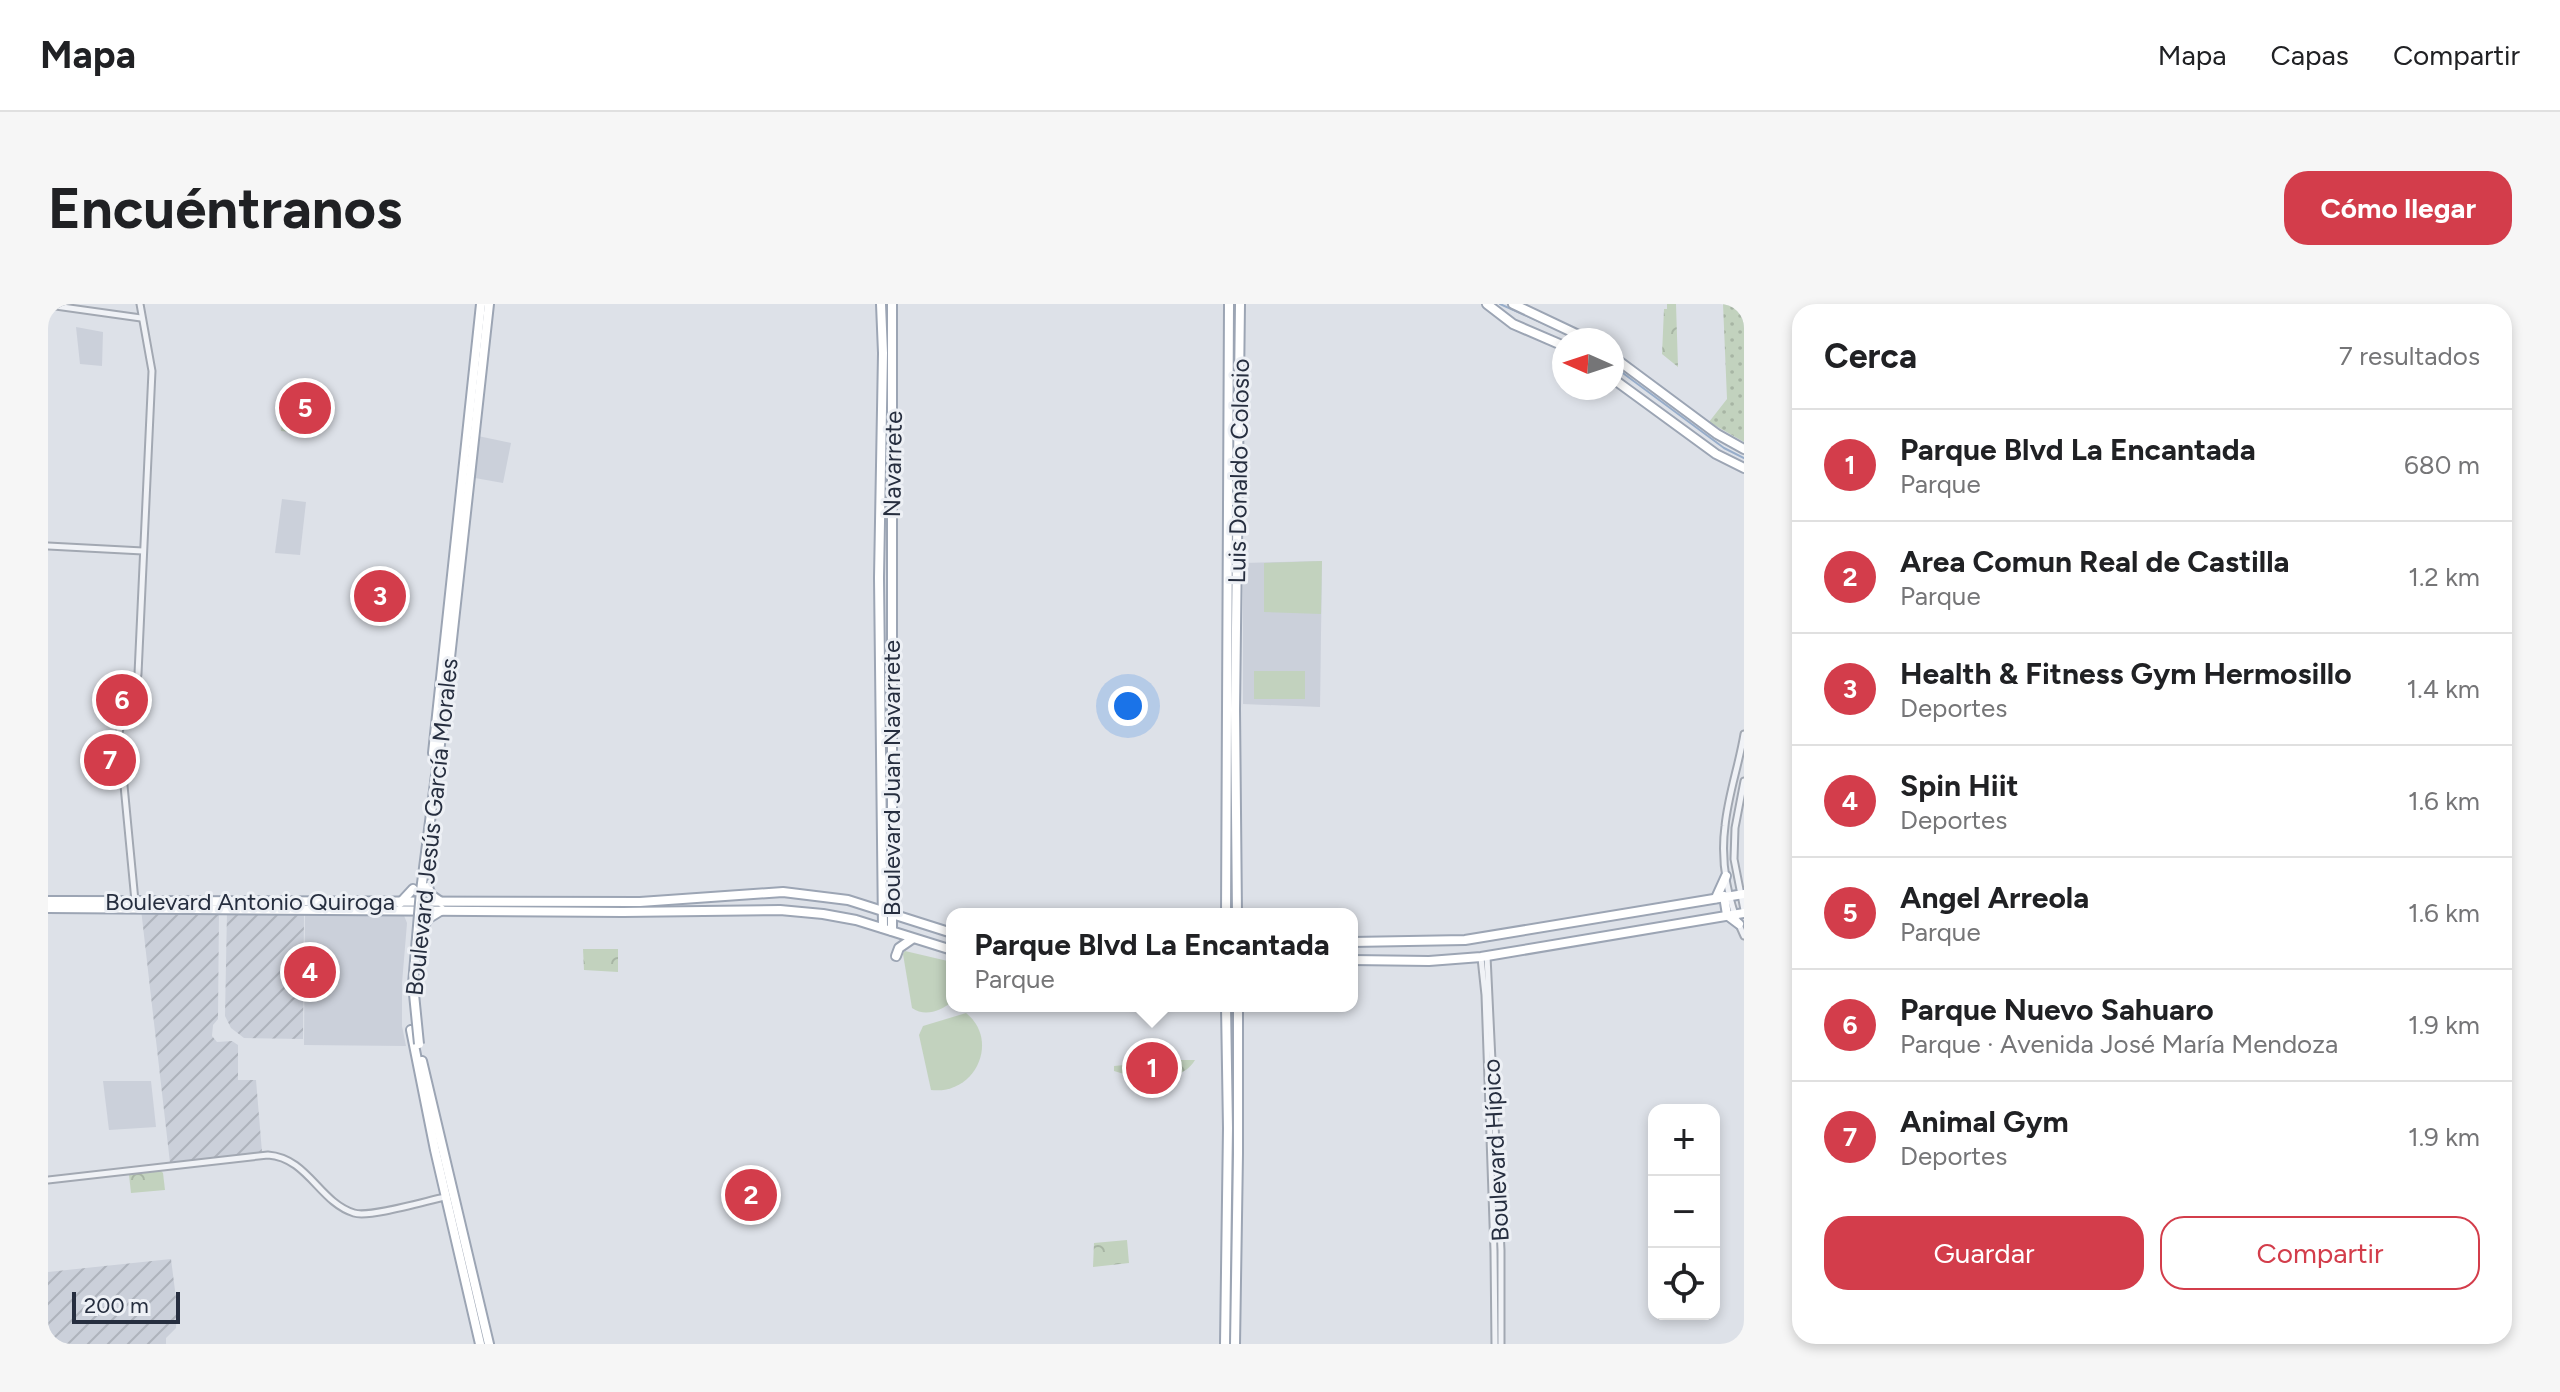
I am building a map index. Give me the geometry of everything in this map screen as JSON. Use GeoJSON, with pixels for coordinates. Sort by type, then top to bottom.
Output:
{"type":"FeatureCollection","features":[{"type":"Feature","properties":{"kind":"main road","name":"Boulevard Jesús García Morales"},"geometry":{"type":"LineString","coordinates":[[472,427],[481,304]]}},
{"type":"Feature","properties":{"kind":"main road","name":"Boulevard Jesús García Morales"},"geometry":{"type":"LineString","coordinates":[[484,1344],[419,1044],[413,1001],[433,783],[472,427],[489,304]]}},
{"type":"Feature","properties":{"kind":"main road","name":"Navarrete"},"geometry":{"type":"LineString","coordinates":[[880,624],[881,304]]}},
{"type":"Feature","properties":{"kind":"main road","name":"Navarrete"},"geometry":{"type":"LineString","coordinates":[[892,304],[892,625]]}},
{"type":"Feature","properties":{"kind":"main road","name":"Luis Donaldo Colosio"},"geometry":{"type":"LineString","coordinates":[[1229,304],[1227,582],[1232,637]]}},
{"type":"Feature","properties":{"kind":"main road","name":"Luis Donaldo Colosio"},"geometry":{"type":"LineString","coordinates":[[1232,637],[1238,573],[1240,304]]}},
{"type":"Feature","properties":{"kind":"main road"},"geometry":{"type":"LineString","coordinates":[[1487,304],[1513,324],[1552,341]]}},
{"type":"Feature","properties":{"kind":"main road"},"geometry":{"type":"LineString","coordinates":[[1513,304],[1564,328]]}},
{"type":"Feature","properties":{"kind":"main road"},"geometry":{"type":"LineString","coordinates":[[1229,355],[1237,359],[1240,369]]}},
{"type":"Feature","properties":{"kind":"main road"},"geometry":{"type":"LineString","coordinates":[[1624,365],[1725,440],[1744,449]]}},
{"type":"Feature","properties":{"kind":"main road"},"geometry":{"type":"LineString","coordinates":[[1624,387],[1716,454],[1744,468]]}},
{"type":"Feature","properties":{"kind":"main road"},"geometry":{"type":"LineString","coordinates":[[1238,499],[1246,505]]}},
{"type":"Feature","properties":{"kind":"main road"},"geometry":{"type":"LineString","coordinates":[[1227,559],[1233,572],[1238,573]]}},
{"type":"Feature","properties":{"kind":"main road"},"geometry":{"type":"LineString","coordinates":[[1227,582],[1234,583],[1237,594]]}},
{"type":"Feature","properties":{"kind":"main road","name":"Boulevard Juan Navarrete"},"geometry":{"type":"LineString","coordinates":[[880,624],[882,892],[888,930]]}},
{"type":"Feature","properties":{"kind":"main road","name":"Boulevard Juan Navarrete"},"geometry":{"type":"LineString","coordinates":[[888,930],[893,895],[892,625]]}},
{"type":"Feature","properties":{"kind":"main road"},"geometry":{"type":"LineString","coordinates":[[1226,908],[1226,786],[1232,637]]}},
{"type":"Feature","properties":{"kind":"main road"},"geometry":{"type":"LineString","coordinates":[[1232,637],[1237,908]]}},
{"type":"Feature","properties":{"kind":"main road"},"geometry":{"type":"LineString","coordinates":[[1228,702],[1233,704],[1235,710]]}},
{"type":"Feature","properties":{"kind":"main road","name":"Boulevard Jesús García Morales"},"geometry":{"type":"LineString","coordinates":[[433,783],[409,965],[411,1030],[446,1197],[484,1344]]}},
{"type":"Feature","properties":{"kind":"main road"},"geometry":{"type":"LineString","coordinates":[[1226,786],[1231,798],[1237,799]]}},
{"type":"Feature","properties":{"kind":"main road"},"geometry":{"type":"LineString","coordinates":[[1227,832],[1230,865],[1237,870]]}},
{"type":"Feature","properties":{"kind":"main road"},"geometry":{"type":"LineString","coordinates":[[1726,876],[1723,896],[1737,913],[1739,924]]}},
{"type":"Feature","properties":{"kind":"main road"},"geometry":{"type":"LineString","coordinates":[[424,925],[442,906],[428,887]]}},
{"type":"Feature","properties":{"kind":"main road"},"geometry":{"type":"LineString","coordinates":[[409,920],[400,906],[413,889]]}},
{"type":"Feature","properties":{"kind":"main road"},"geometry":{"type":"LineString","coordinates":[[585,911],[587,905],[609,902],[783,892],[813,894],[867,905],[946,931]]}},
{"type":"Feature","properties":{"kind":"main road"},"geometry":{"type":"LineString","coordinates":[[867,905],[878,900],[882,892],[888,899],[893,895],[899,908],[912,921]]}},
{"type":"Feature","properties":{"kind":"main road"},"geometry":{"type":"LineString","coordinates":[[1358,942],[1465,940],[1742,894]]}},
{"type":"Feature","properties":{"kind":"main road","name":"Boulevard Antonio Quiroga"},"geometry":{"type":"LineString","coordinates":[[48,901],[596,907]]}},
{"type":"Feature","properties":{"kind":"main road"},"geometry":{"type":"LineString","coordinates":[[596,907],[609,902]]}},
{"type":"Feature","properties":{"kind":"main road","name":"Boulevard Antonio Quiroga"},"geometry":{"type":"LineString","coordinates":[[48,908],[135,904]]}},
{"type":"Feature","properties":{"kind":"main road","name":"Boulevard Antonio Quiroga"},"geometry":{"type":"LineString","coordinates":[[442,906],[585,911],[596,907]]}},
{"type":"Feature","properties":{"kind":"main road"},"geometry":{"type":"LineString","coordinates":[[596,907],[780,910],[823,914],[946,948]]}},
{"type":"Feature","properties":{"kind":"main road"},"geometry":{"type":"LineString","coordinates":[[1358,960],[1429,961],[1484,956],[1737,913]]}},
{"type":"Feature","properties":{"kind":"main road"},"geometry":{"type":"LineString","coordinates":[[896,956],[902,944],[912,939]]}},
{"type":"Feature","properties":{"kind":"main road"},"geometry":{"type":"LineString","coordinates":[[1225,1344],[1226,1012]]}},
{"type":"Feature","properties":{"kind":"main road"},"geometry":{"type":"LineString","coordinates":[[1235,1344],[1238,1012]]}},
{"type":"Feature","properties":{"kind":"main road"},"geometry":{"type":"LineString","coordinates":[[1227,1090],[1231,1108],[1238,1111]]}},
{"type":"Feature","properties":{"kind":"main road"},"geometry":{"type":"LineString","coordinates":[[1228,1128],[1235,1130],[1238,1172]]}},
{"type":"Feature","properties":{"kind":"street"},"geometry":{"type":"LineString","coordinates":[[135,904],[119,733],[120,723],[136,690],[138,674],[152,371],[140,304]]}},
{"type":"Feature","properties":{"kind":"street"},"geometry":{"type":"LineString","coordinates":[[48,305],[141,318]]}},
{"type":"Feature","properties":{"kind":"street"},"geometry":{"type":"LineString","coordinates":[[48,546],[143,551]]}},
{"type":"Feature","properties":{"kind":"street"},"geometry":{"type":"LineString","coordinates":[[1723,896],[1726,876],[1723,860],[1725,826],[1744,734]]}},
{"type":"Feature","properties":{"kind":"street"},"geometry":{"type":"LineString","coordinates":[[1737,913],[1742,894],[1734,859],[1735,828],[1744,781]]}},
{"type":"Feature","properties":{"kind":"street"},"geometry":{"type":"LineString","coordinates":[[1739,924],[1744,936]]}},
{"type":"Feature","properties":{"kind":"street","name":"Boulevard Hípico"},"geometry":{"type":"LineString","coordinates":[[1484,956],[1501,1250],[1498,1304]]}},
{"type":"Feature","properties":{"kind":"street","name":"Boulevard Hípico"},"geometry":{"type":"LineString","coordinates":[[1484,956],[1498,1344]]}},
{"type":"Feature","properties":{"kind":"street"},"geometry":{"type":"LineString","coordinates":[[1493,1092],[1501,1094]]}},
{"type":"Feature","properties":{"kind":"street"},"geometry":{"type":"LineString","coordinates":[[48,1180],[268,1155],[290,1160],[339,1204],[354,1213],[446,1197]]}},
{"type":"Feature","properties":{"kind":"shaded area"},"geometry":{"type":"Polygon","coordinates":[[[76,327],[103,332],[102,366],[80,364],[76,327]]]}},
{"type":"Feature","properties":{"kind":"shaded area"},"geometry":{"type":"Polygon","coordinates":[[[478,436],[511,443],[503,483],[475,478],[478,436]]]}},
{"type":"Feature","properties":{"kind":"shaded area"},"geometry":{"type":"Polygon","coordinates":[[[282,499],[306,502],[300,555],[275,553],[282,499]]]}},
{"type":"Feature","properties":{"kind":"shaded area"},"geometry":{"type":"Polygon","coordinates":[[[1322,561],[1320,707],[1243,704],[1243,563],[1322,561]]]}},
{"type":"Feature","properties":{"kind":"shaded area"},"geometry":{"type":"Polygon","coordinates":[[[141,909],[219,911],[218,1019],[213,1025],[212,1036],[217,1042],[232,1041],[238,1045],[238,1080],[256,1080],[262,1152],[170,1163],[141,909]]]}},
{"type":"Feature","properties":{"kind":"shaded area"},"geometry":{"type":"Polygon","coordinates":[[[227,911],[304,912],[303,1039],[244,1038],[231,1028],[225,1016],[227,911]]]}},
{"type":"Feature","properties":{"kind":"shaded area"},"geometry":{"type":"Polygon","coordinates":[[[305,911],[403,913],[407,923],[402,983],[402,1026],[406,1046],[304,1045],[305,911]]]}},
{"type":"Feature","properties":{"kind":"shaded area"},"geometry":{"type":"Polygon","coordinates":[[[103,1081],[151,1081],[156,1127],[109,1130],[103,1081]]]}},
{"type":"Feature","properties":{"kind":"shaded area"},"geometry":{"type":"Polygon","coordinates":[[[171,1259],[177,1306],[176,1328],[166,1338],[166,1344],[48,1344],[48,1272],[171,1259]]]}},
{"type":"Feature","properties":{"kind":"green space"},"geometry":{"type":"Polygon","coordinates":[[[1667,304],[1676,304],[1678,367],[1662,354],[1664,309],[1667,309],[1667,304]]]}},
{"type":"Feature","properties":{"kind":"green space"},"geometry":{"type":"Polygon","coordinates":[[[1723,304],[1744,304],[1744,442],[1709,422],[1727,399],[1723,304]]]}},
{"type":"Feature","properties":{"kind":"green space"},"geometry":{"type":"Polygon","coordinates":[[[319,394],[314,434],[281,431],[283,415],[319,394]]]}},
{"type":"Feature","properties":{"kind":"green space"},"geometry":{"type":"Polygon","coordinates":[[[1322,561],[1321,614],[1264,612],[1264,563],[1322,561]]]}},
{"type":"Feature","properties":{"kind":"green space"},"geometry":{"type":"Polygon","coordinates":[[[1254,671],[1305,671],[1305,699],[1254,699],[1254,671]]]}},
{"type":"Feature","properties":{"kind":"green space"},"geometry":{"type":"Polygon","coordinates":[[[583,949],[618,949],[618,972],[584,970],[583,949]]]}},
{"type":"Feature","properties":{"kind":"green space"},"geometry":{"type":"Polygon","coordinates":[[[905,951],[946,961],[946,1006],[932,1012],[912,1008],[905,951]]]}},
{"type":"Feature","properties":{"kind":"green space"},"geometry":{"type":"Polygon","coordinates":[[[966,1013],[976,1024],[981,1037],[982,1051],[978,1064],[960,1084],[931,1090],[919,1035],[923,1026],[966,1013]]]}},
{"type":"Feature","properties":{"kind":"green space"},"geometry":{"type":"Polygon","coordinates":[[[1195,1060],[1186,1070],[1169,1076],[1149,1078],[1149,1074],[1114,1071],[1114,1066],[1195,1060]]]}},
{"type":"Feature","properties":{"kind":"green space"},"geometry":{"type":"Polygon","coordinates":[[[161,1171],[165,1190],[131,1193],[129,1175],[161,1171]]]}},
{"type":"Feature","properties":{"kind":"green space"},"geometry":{"type":"Polygon","coordinates":[[[1127,1240],[1129,1263],[1093,1267],[1094,1243],[1127,1240]]]}},
{"type":"Feature","properties":{"kind":"waterway"},"geometry":{"type":"LineString","coordinates":[[1500,304],[1554,328]]}},
{"type":"Feature","properties":{"kind":"waterway"},"geometry":{"type":"LineString","coordinates":[[1624,374],[1724,448],[1744,458]]}},
{"type":"Feature","properties":{"kind":"place","name":"Angel Arreola"},"geometry":{"type":"Point","coordinates":[305,408]}},
{"type":"Feature","properties":{"kind":"place","name":"Health & Fitness Gym Hermosillo"},"geometry":{"type":"Point","coordinates":[380,596]}},
{"type":"Feature","properties":{"kind":"place","name":"Parque Nuevo Sahuaro"},"geometry":{"type":"Point","coordinates":[122,700]}},
{"type":"Feature","properties":{"kind":"place","name":"Animal Gym"},"geometry":{"type":"Point","coordinates":[110,760]}},
{"type":"Feature","properties":{"kind":"place","name":"Spin Hiit"},"geometry":{"type":"Point","coordinates":[310,972]}},
{"type":"Feature","properties":{"kind":"place","name":"Parque Blvd La Encantada"},"geometry":{"type":"Point","coordinates":[1152,1068]}},
{"type":"Feature","properties":{"kind":"place","name":"Area Comun Real de Castilla"},"geometry":{"type":"Point","coordinates":[751,1195]}}]}
